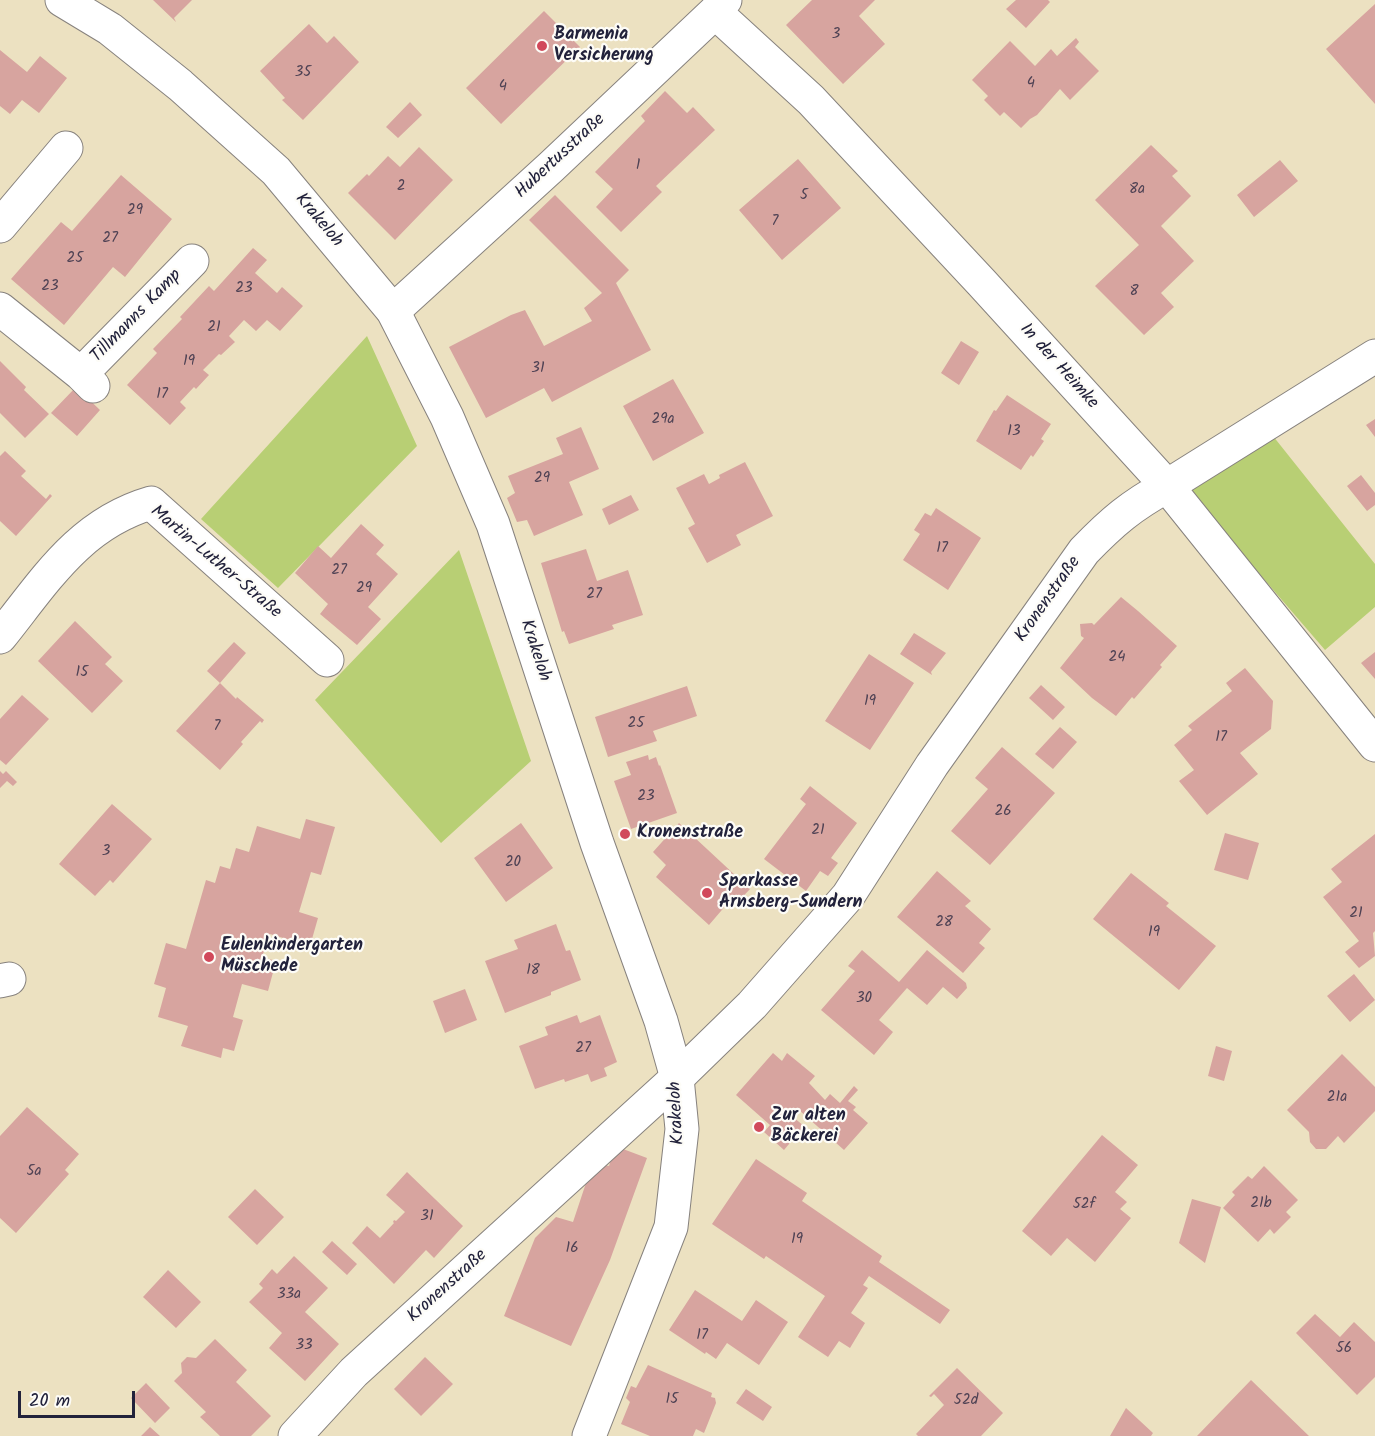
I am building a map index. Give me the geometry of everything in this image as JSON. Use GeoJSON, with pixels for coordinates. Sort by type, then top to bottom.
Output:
{"type":"FeatureCollection","features":[{"type":"Feature","properties":{"kind":"street","name":"Krakeloh"},"geometry":{"type":"LineString","coordinates":[[63,0],[110,28],[180,85],[276,171],[393,311],[447,417],[493,525],[597,843],[661,1021],[677,1078],[682,1129],[671,1227],[589,1436]]}},
{"type":"Feature","properties":{"kind":"street","name":"Hubertusstraße"},"geometry":{"type":"LineString","coordinates":[[393,311],[551,167],[720,6]]}},
{"type":"Feature","properties":{"kind":"street","name":"In der Heimke"},"geometry":{"type":"LineString","coordinates":[[720,6],[982,283],[1167,486],[1375,745]]}},
{"type":"Feature","properties":{"kind":"street"},"geometry":{"type":"LineString","coordinates":[[0,226],[66,148]]}},
{"type":"Feature","properties":{"kind":"street","name":"Tillmanns Kamp"},"geometry":{"type":"LineString","coordinates":[[0,309],[87,380],[192,261]]}},
{"type":"Feature","properties":{"kind":"street","name":"Kronenstraße"},"geometry":{"type":"LineString","coordinates":[[295,1436],[354,1372],[677,1078],[752,1005],[848,896],[932,765],[1084,550],[1113,521],[1136,503],[1375,356]]}},
{"type":"Feature","properties":{"kind":"street","name":"Martin-Luther-Straße"},"geometry":{"type":"LineString","coordinates":[[0,637],[61,561],[99,526],[127,510],[151,503],[327,660]]}},
{"type":"Feature","properties":{"kind":"green space"},"geometry":{"type":"Polygon","coordinates":[[[367,336],[417,446],[278,588],[201,519],[367,336]]]}},
{"type":"Feature","properties":{"kind":"green space"},"geometry":{"type":"Polygon","coordinates":[[[1273,436],[1375,564],[1375,607],[1325,650],[1188,491],[1273,436]]]}},
{"type":"Feature","properties":{"kind":"green space"},"geometry":{"type":"Polygon","coordinates":[[[459,550],[531,761],[441,843],[315,700],[459,550]]]}},
{"type":"Feature","properties":{"kind":"building"},"geometry":{"type":"Polygon","coordinates":[[[153,0],[192,0],[174,18],[176,22],[153,0]]]}},
{"type":"Feature","properties":{"kind":"building"},"geometry":{"type":"Polygon","coordinates":[[[812,0],[875,0],[859,16],[885,44],[843,84],[786,25],[812,0]]]}},
{"type":"Feature","properties":{"kind":"building"},"geometry":{"type":"Polygon","coordinates":[[[1016,0],[1048,0],[1050,2],[1026,28],[1006,9],[1016,0]]]}},
{"type":"Feature","properties":{"kind":"building"},"geometry":{"type":"Polygon","coordinates":[[[1375,4],[1375,104],[1326,49],[1375,4]]]}},
{"type":"Feature","properties":{"kind":"building"},"geometry":{"type":"Polygon","coordinates":[[[544,11],[580,47],[501,124],[466,88],[544,11]]]}},
{"type":"Feature","properties":{"kind":"building"},"geometry":{"type":"Polygon","coordinates":[[[309,24],[327,43],[334,36],[359,62],[303,120],[282,100],[285,98],[260,71],[309,24]]]}},
{"type":"Feature","properties":{"kind":"building"},"geometry":{"type":"Polygon","coordinates":[[[1076,38],[1079,42],[1075,47],[1099,71],[1070,100],[1060,89],[1037,115],[1021,128],[1004,112],[1000,116],[984,100],[988,96],[972,80],[1010,41],[1035,66],[1051,49],[1057,56],[1076,38]]]}},
{"type":"Feature","properties":{"kind":"building"},"geometry":{"type":"Polygon","coordinates":[[[0,50],[27,72],[40,56],[67,78],[39,113],[22,100],[10,114],[0,106],[0,50]]]}},
{"type":"Feature","properties":{"kind":"building"},"geometry":{"type":"Polygon","coordinates":[[[665,91],[687,113],[693,107],[715,130],[656,186],[662,192],[621,232],[596,207],[613,189],[595,172],[645,121],[641,116],[665,91]]]}},
{"type":"Feature","properties":{"kind":"building"},"geometry":{"type":"Polygon","coordinates":[[[410,102],[422,115],[398,138],[386,127],[410,102]]]}},
{"type":"Feature","properties":{"kind":"building"},"geometry":{"type":"Polygon","coordinates":[[[1151,145],[1178,171],[1172,176],[1191,196],[1161,226],[1194,261],[1161,293],[1174,307],[1144,335],[1095,286],[1139,245],[1095,200],[1151,145]]]}},
{"type":"Feature","properties":{"kind":"building"},"geometry":{"type":"Polygon","coordinates":[[[419,147],[453,180],[395,240],[348,193],[388,156],[400,167],[419,147]]]}},
{"type":"Feature","properties":{"kind":"building"},"geometry":{"type":"Polygon","coordinates":[[[798,159],[841,208],[782,260],[739,210],[798,159]]]}},
{"type":"Feature","properties":{"kind":"building"},"geometry":{"type":"Polygon","coordinates":[[[1280,160],[1298,181],[1254,217],[1237,195],[1280,160]]]}},
{"type":"Feature","properties":{"kind":"building"},"geometry":{"type":"Polygon","coordinates":[[[121,175],[172,219],[125,277],[113,267],[64,325],[11,279],[61,222],[72,231],[121,175]]]}},
{"type":"Feature","properties":{"kind":"building"},"geometry":{"type":"Polygon","coordinates":[[[555,195],[629,270],[616,283],[651,350],[552,402],[544,388],[486,418],[449,347],[525,310],[544,346],[592,321],[584,308],[602,293],[529,220],[555,195]]]}},
{"type":"Feature","properties":{"kind":"building"},"geometry":{"type":"Polygon","coordinates":[[[253,248],[267,260],[255,273],[277,293],[282,287],[303,306],[280,331],[267,320],[256,331],[244,320],[229,336],[235,342],[203,370],[209,375],[180,402],[186,408],[170,425],[127,385],[157,353],[153,349],[182,319],[180,317],[209,286],[214,291],[253,248]]]}},
{"type":"Feature","properties":{"kind":"building"},"geometry":{"type":"Polygon","coordinates":[[[961,341],[979,352],[959,385],[941,373],[961,341]]]}},
{"type":"Feature","properties":{"kind":"building"},"geometry":{"type":"Polygon","coordinates":[[[0,361],[26,387],[24,390],[49,414],[25,438],[0,413],[0,361]]]}},
{"type":"Feature","properties":{"kind":"building"},"geometry":{"type":"Polygon","coordinates":[[[673,379],[704,433],[653,461],[623,406],[673,379]]]}},
{"type":"Feature","properties":{"kind":"building"},"geometry":{"type":"Polygon","coordinates":[[[76,387],[100,410],[77,436],[51,413],[76,387]]]}},
{"type":"Feature","properties":{"kind":"building"},"geometry":{"type":"Polygon","coordinates":[[[1007,395],[1051,424],[1041,439],[1044,441],[1021,470],[976,441],[994,410],[996,411],[1007,395]]]}},
{"type":"Feature","properties":{"kind":"building"},"geometry":{"type":"Polygon","coordinates":[[[1375,419],[1375,437],[1366,425],[1375,419]]]}},
{"type":"Feature","properties":{"kind":"building"},"geometry":{"type":"Polygon","coordinates":[[[581,427],[599,469],[569,482],[583,515],[534,536],[527,520],[517,522],[507,498],[515,493],[508,476],[563,454],[556,438],[581,427]]]}},
{"type":"Feature","properties":{"kind":"building"},"geometry":{"type":"Polygon","coordinates":[[[5,451],[26,471],[21,476],[46,499],[50,494],[52,496],[16,536],[0,521],[0,456],[5,451]]]}},
{"type":"Feature","properties":{"kind":"building"},"geometry":{"type":"Polygon","coordinates":[[[745,462],[773,516],[736,535],[741,545],[707,563],[688,528],[695,524],[676,488],[704,474],[709,484],[720,478],[719,475],[745,462]]]}},
{"type":"Feature","properties":{"kind":"building"},"geometry":{"type":"Polygon","coordinates":[[[1361,475],[1375,493],[1375,505],[1367,511],[1347,486],[1361,475]]]}},
{"type":"Feature","properties":{"kind":"building"},"geometry":{"type":"Polygon","coordinates":[[[631,495],[639,510],[609,525],[602,509],[631,495]]]}},
{"type":"Feature","properties":{"kind":"building"},"geometry":{"type":"Polygon","coordinates":[[[936,508],[981,538],[948,590],[903,560],[920,534],[914,530],[925,513],[931,516],[936,508]]]}},
{"type":"Feature","properties":{"kind":"building"},"geometry":{"type":"Polygon","coordinates":[[[361,524],[384,545],[376,554],[398,574],[368,607],[381,619],[357,645],[320,614],[328,604],[295,573],[318,546],[331,558],[361,524]]]}},
{"type":"Feature","properties":{"kind":"building"},"geometry":{"type":"Polygon","coordinates":[[[586,549],[597,581],[628,570],[643,615],[612,625],[614,629],[569,644],[564,631],[562,632],[541,563],[586,549]]]}},
{"type":"Feature","properties":{"kind":"building"},"geometry":{"type":"Polygon","coordinates":[[[1121,597],[1177,646],[1160,665],[1162,667],[1116,716],[1092,698],[1060,668],[1084,638],[1081,636],[1080,624],[1092,623],[1094,625],[1121,597]]]}},
{"type":"Feature","properties":{"kind":"building"},"geometry":{"type":"Polygon","coordinates":[[[75,621],[112,657],[105,664],[123,681],[92,713],[38,661],[75,621]]]}},
{"type":"Feature","properties":{"kind":"building"},"geometry":{"type":"Polygon","coordinates":[[[914,633],[946,653],[931,672],[932,675],[900,654],[914,633]]]}},
{"type":"Feature","properties":{"kind":"building"},"geometry":{"type":"Polygon","coordinates":[[[234,642],[246,653],[220,683],[207,671],[234,642]]]}},
{"type":"Feature","properties":{"kind":"building"},"geometry":{"type":"Polygon","coordinates":[[[1375,652],[1375,679],[1361,663],[1375,652]]]}},
{"type":"Feature","properties":{"kind":"building"},"geometry":{"type":"Polygon","coordinates":[[[869,654],[914,683],[870,750],[825,721],[869,654]]]}},
{"type":"Feature","properties":{"kind":"building"},"geometry":{"type":"Polygon","coordinates":[[[1245,668],[1273,701],[1271,729],[1240,753],[1258,774],[1207,815],[1179,781],[1194,770],[1174,745],[1192,730],[1188,726],[1232,691],[1226,683],[1245,668]]]}},
{"type":"Feature","properties":{"kind":"building"},"geometry":{"type":"Polygon","coordinates":[[[220,683],[236,699],[237,697],[264,720],[262,723],[260,721],[241,742],[243,744],[220,770],[176,731],[220,683]]]}},
{"type":"Feature","properties":{"kind":"building"},"geometry":{"type":"Polygon","coordinates":[[[1041,685],[1065,707],[1053,720],[1029,698],[1041,685]]]}},
{"type":"Feature","properties":{"kind":"building"},"geometry":{"type":"Polygon","coordinates":[[[687,686],[697,716],[653,731],[657,741],[608,757],[595,717],[687,686]]]}},
{"type":"Feature","properties":{"kind":"building"},"geometry":{"type":"Polygon","coordinates":[[[22,695],[49,719],[6,765],[0,760],[0,719],[22,695]]]}},
{"type":"Feature","properties":{"kind":"building"},"geometry":{"type":"Polygon","coordinates":[[[1060,727],[1077,742],[1053,769],[1035,754],[1060,727]]]}},
{"type":"Feature","properties":{"kind":"building"},"geometry":{"type":"Polygon","coordinates":[[[1002,747],[1055,793],[990,865],[951,831],[988,789],[975,778],[1002,747]]]}},
{"type":"Feature","properties":{"kind":"building"},"geometry":{"type":"Polygon","coordinates":[[[648,755],[649,760],[656,757],[660,765],[677,813],[631,829],[614,781],[631,775],[626,762],[648,755]]]}},
{"type":"Feature","properties":{"kind":"building"},"geometry":{"type":"Polygon","coordinates":[[[0,771],[3,774],[6,771],[17,782],[13,786],[7,781],[0,788],[0,771]]]}},
{"type":"Feature","properties":{"kind":"building"},"geometry":{"type":"Polygon","coordinates":[[[810,786],[857,823],[831,858],[838,863],[828,876],[820,871],[806,891],[764,859],[806,804],[800,799],[810,786]]]}},
{"type":"Feature","properties":{"kind":"building"},"geometry":{"type":"Polygon","coordinates":[[[112,804],[152,839],[113,883],[110,880],[95,896],[59,864],[112,804]]]}},
{"type":"Feature","properties":{"kind":"building"},"geometry":{"type":"Polygon","coordinates":[[[306,819],[335,827],[321,875],[311,872],[299,912],[318,918],[310,946],[270,934],[262,957],[276,961],[268,991],[242,984],[233,1017],[243,1020],[234,1051],[223,1048],[221,1058],[181,1046],[188,1026],[158,1017],[166,988],[154,984],[166,943],[186,949],[206,880],[215,883],[220,866],[230,869],[236,848],[249,852],[257,826],[300,839],[306,819]]]}},
{"type":"Feature","properties":{"kind":"building"},"geometry":{"type":"Polygon","coordinates":[[[521,823],[553,868],[506,902],[474,858],[521,823]]]}},
{"type":"Feature","properties":{"kind":"building"},"geometry":{"type":"Polygon","coordinates":[[[679,823],[750,889],[732,908],[727,904],[709,925],[656,877],[666,865],[653,852],[679,823]]]}},
{"type":"Feature","properties":{"kind":"building"},"geometry":{"type":"Polygon","coordinates":[[[1225,833],[1259,843],[1248,880],[1214,870],[1225,833]]]}},
{"type":"Feature","properties":{"kind":"building"},"geometry":{"type":"Polygon","coordinates":[[[1375,834],[1375,931],[1373,933],[1375,956],[1359,968],[1345,952],[1359,941],[1323,897],[1342,882],[1331,869],[1375,834]]]}},
{"type":"Feature","properties":{"kind":"building"},"geometry":{"type":"Polygon","coordinates":[[[937,871],[971,901],[965,906],[991,929],[979,943],[985,948],[963,973],[897,917],[937,871]]]}},
{"type":"Feature","properties":{"kind":"building"},"geometry":{"type":"Polygon","coordinates":[[[1131,873],[1169,903],[1166,906],[1216,946],[1179,990],[1093,919],[1131,873]]]}},
{"type":"Feature","properties":{"kind":"building"},"geometry":{"type":"Polygon","coordinates":[[[556,924],[566,951],[570,950],[581,980],[551,992],[551,995],[505,1013],[485,961],[518,949],[514,940],[556,924]]]}},
{"type":"Feature","properties":{"kind":"building"},"geometry":{"type":"Polygon","coordinates":[[[862,950],[899,982],[927,950],[966,983],[967,988],[957,999],[943,987],[927,1005],[907,988],[879,1020],[893,1032],[874,1055],[821,1010],[855,971],[848,966],[862,950]]]}},
{"type":"Feature","properties":{"kind":"building"},"geometry":{"type":"Polygon","coordinates":[[[1354,974],[1375,1000],[1350,1022],[1327,996],[1354,974]]]}},
{"type":"Feature","properties":{"kind":"building"},"geometry":{"type":"Polygon","coordinates":[[[465,989],[477,1020],[445,1033],[433,1001],[465,989]]]}},
{"type":"Feature","properties":{"kind":"building"},"geometry":{"type":"Polygon","coordinates":[[[577,1015],[580,1023],[600,1015],[617,1062],[604,1068],[607,1076],[591,1082],[588,1074],[535,1089],[519,1046],[548,1035],[545,1027],[577,1015]]]}},
{"type":"Feature","properties":{"kind":"building"},"geometry":{"type":"Polygon","coordinates":[[[1216,1046],[1232,1051],[1224,1081],[1208,1076],[1216,1046]]]}},
{"type":"Feature","properties":{"kind":"building"},"geometry":{"type":"Polygon","coordinates":[[[773,1053],[782,1061],[787,1053],[815,1076],[809,1083],[825,1100],[830,1094],[840,1103],[854,1086],[858,1090],[848,1101],[856,1107],[853,1110],[868,1123],[844,1150],[799,1110],[793,1117],[804,1126],[784,1150],[764,1132],[770,1125],[736,1095],[773,1053]]]}},
{"type":"Feature","properties":{"kind":"building"},"geometry":{"type":"Polygon","coordinates":[[[1342,1054],[1375,1087],[1375,1111],[1344,1143],[1338,1136],[1326,1149],[1316,1149],[1310,1142],[1309,1132],[1287,1110],[1342,1054]]]}},
{"type":"Feature","properties":{"kind":"building"},"geometry":{"type":"Polygon","coordinates":[[[27,1107],[79,1154],[65,1170],[69,1174],[16,1233],[0,1218],[0,1136],[27,1107]]]}},
{"type":"Feature","properties":{"kind":"building"},"geometry":{"type":"Polygon","coordinates":[[[1102,1135],[1138,1165],[1115,1192],[1127,1202],[1120,1209],[1131,1218],[1095,1262],[1067,1238],[1051,1256],[1022,1231],[1102,1135]]]}},
{"type":"Feature","properties":{"kind":"building"},"geometry":{"type":"Polygon","coordinates":[[[615,1146],[647,1158],[610,1260],[571,1346],[504,1316],[535,1238],[556,1217],[573,1222],[590,1171],[600,1164],[609,1166],[615,1146]]]}},
{"type":"Feature","properties":{"kind":"building"},"geometry":{"type":"Polygon","coordinates":[[[756,1159],[807,1193],[802,1201],[882,1256],[879,1262],[950,1310],[940,1324],[869,1276],[863,1285],[868,1288],[851,1313],[865,1323],[850,1348],[839,1341],[828,1357],[798,1337],[825,1296],[766,1256],[764,1259],[712,1224],[756,1159]]]}},
{"type":"Feature","properties":{"kind":"building"},"geometry":{"type":"Polygon","coordinates":[[[1264,1166],[1298,1200],[1286,1212],[1291,1217],[1274,1234],[1270,1229],[1258,1242],[1223,1208],[1235,1195],[1232,1192],[1248,1176],[1252,1179],[1264,1166]]]}},
{"type":"Feature","properties":{"kind":"building"},"geometry":{"type":"Polygon","coordinates":[[[407,1172],[463,1226],[434,1258],[426,1250],[394,1284],[352,1243],[367,1226],[380,1238],[394,1223],[394,1220],[396,1221],[405,1212],[386,1195],[407,1172]]]}},
{"type":"Feature","properties":{"kind":"building"},"geometry":{"type":"Polygon","coordinates":[[[255,1189],[284,1217],[257,1245],[228,1217],[255,1189]]]}},
{"type":"Feature","properties":{"kind":"building"},"geometry":{"type":"Polygon","coordinates":[[[1192,1199],[1221,1207],[1205,1263],[1179,1243],[1192,1199]]]}},
{"type":"Feature","properties":{"kind":"building"},"geometry":{"type":"Polygon","coordinates":[[[332,1241],[357,1264],[347,1275],[322,1252],[332,1241]]]}},
{"type":"Feature","properties":{"kind":"building"},"geometry":{"type":"Polygon","coordinates":[[[294,1256],[328,1288],[305,1312],[339,1344],[305,1381],[269,1348],[282,1333],[249,1302],[263,1288],[259,1284],[272,1269],[277,1274],[294,1256]]]}},
{"type":"Feature","properties":{"kind":"building"},"geometry":{"type":"Polygon","coordinates":[[[168,1270],[201,1302],[176,1328],[143,1297],[168,1270]]]}},
{"type":"Feature","properties":{"kind":"building"},"geometry":{"type":"Polygon","coordinates":[[[695,1290],[742,1321],[756,1300],[788,1322],[759,1365],[727,1343],[716,1359],[669,1330],[695,1290]]]}},
{"type":"Feature","properties":{"kind":"building"},"geometry":{"type":"Polygon","coordinates":[[[1315,1314],[1340,1337],[1354,1322],[1375,1342],[1375,1377],[1357,1395],[1296,1333],[1315,1314]]]}},
{"type":"Feature","properties":{"kind":"building"},"geometry":{"type":"Polygon","coordinates":[[[215,1339],[247,1370],[236,1382],[271,1416],[251,1436],[220,1436],[200,1417],[206,1412],[174,1381],[182,1373],[181,1363],[187,1357],[196,1358],[215,1339]]]}},
{"type":"Feature","properties":{"kind":"building"},"geometry":{"type":"Polygon","coordinates":[[[425,1357],[453,1384],[421,1416],[394,1389],[425,1357]]]}},
{"type":"Feature","properties":{"kind":"building"},"geometry":{"type":"Polygon","coordinates":[[[648,1365],[712,1393],[711,1397],[715,1398],[716,1403],[704,1433],[696,1429],[693,1436],[650,1436],[621,1424],[630,1402],[626,1398],[631,1386],[636,1388],[648,1365]]]}},
{"type":"Feature","properties":{"kind":"building"},"geometry":{"type":"Polygon","coordinates":[[[957,1368],[1003,1413],[981,1436],[918,1436],[916,1434],[944,1405],[934,1394],[929,1396],[957,1368]]]}},
{"type":"Feature","properties":{"kind":"building"},"geometry":{"type":"Polygon","coordinates":[[[1251,1380],[1309,1436],[1197,1436],[1251,1380]]]}},
{"type":"Feature","properties":{"kind":"building"},"geometry":{"type":"Polygon","coordinates":[[[146,1383],[170,1408],[155,1423],[131,1398],[146,1383]]]}},
{"type":"Feature","properties":{"kind":"building"},"geometry":{"type":"Polygon","coordinates":[[[746,1389],[772,1407],[763,1421],[736,1403],[746,1389]]]}},
{"type":"Feature","properties":{"kind":"building"},"geometry":{"type":"Polygon","coordinates":[[[1126,1408],[1153,1433],[1151,1436],[1110,1436],[1126,1408]]]}},
{"type":"Feature","properties":{"kind":"building"},"geometry":{"type":"Polygon","coordinates":[[[150,1427],[160,1436],[141,1436],[150,1427]]]}},
{"type":"Feature","properties":{"kind":"place","name":"Barmenia Versicherung"},"geometry":{"type":"Point","coordinates":[542,46]}},
{"type":"Feature","properties":{"kind":"place","name":"Kronenstraße"},"geometry":{"type":"Point","coordinates":[625,834]}},
{"type":"Feature","properties":{"kind":"place","name":"Sparkasse Arnsberg-Sundern"},"geometry":{"type":"Point","coordinates":[707,893]}},
{"type":"Feature","properties":{"kind":"place","name":"Eulenkindergarten Müschede"},"geometry":{"type":"Point","coordinates":[209,957]}},
{"type":"Feature","properties":{"kind":"place","name":"Zur alten Bäckerei"},"geometry":{"type":"Point","coordinates":[759,1127]}}]}
